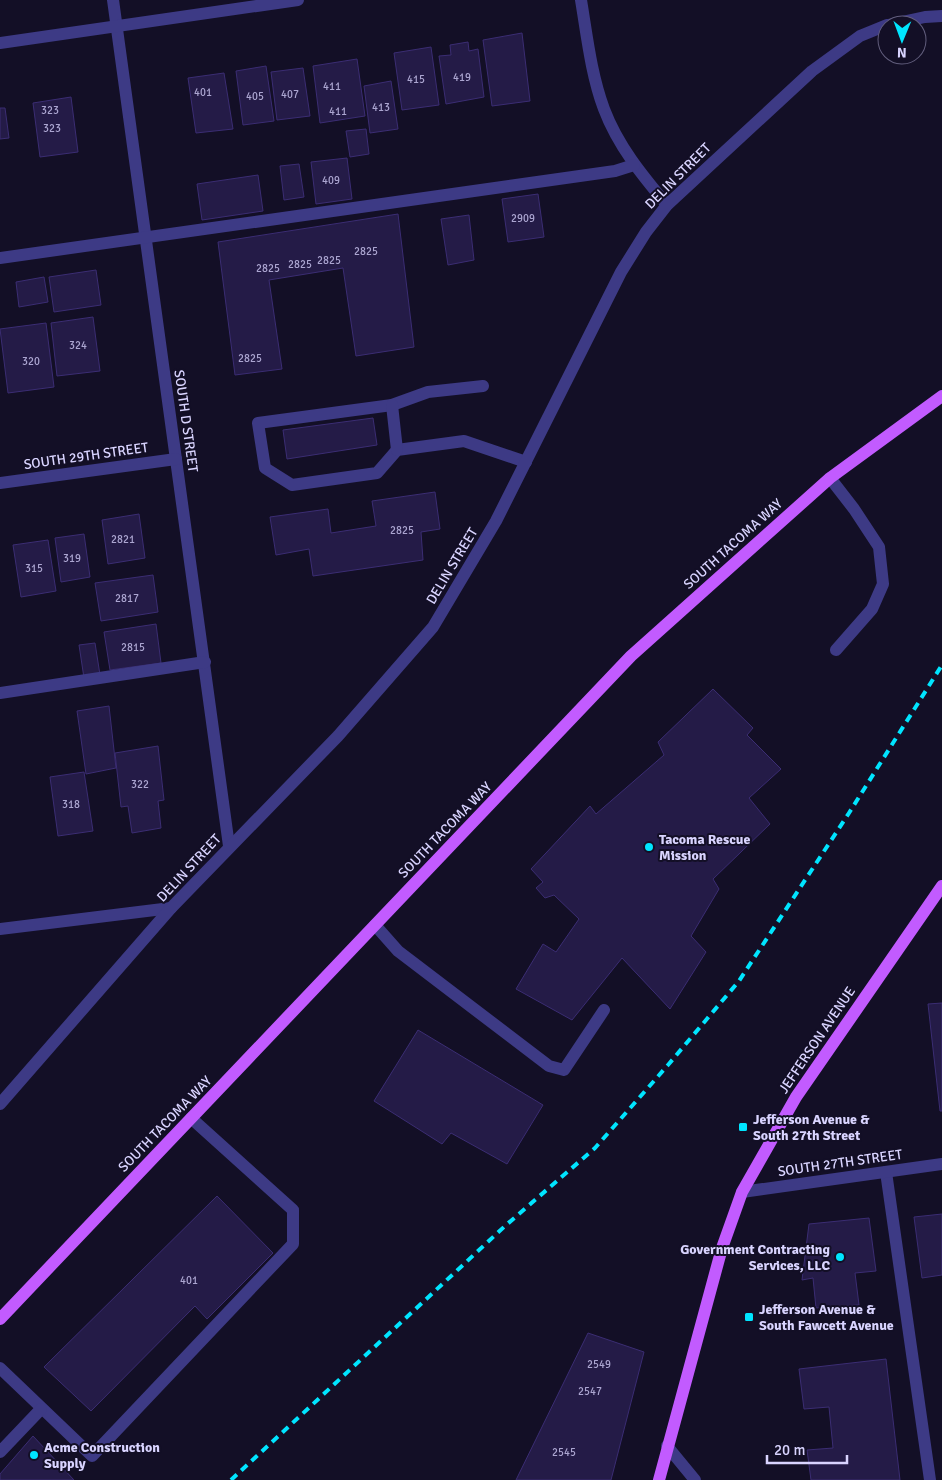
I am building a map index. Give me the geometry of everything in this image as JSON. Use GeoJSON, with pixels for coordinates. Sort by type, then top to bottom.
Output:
{"type":"FeatureCollection","features":[{"type":"Feature","properties":{"kind":"main road","name":"SOUTH TACOMA WAY"},"geometry":{"type":"LineString","coordinates":[[0,1319],[631,656],[830,478],[942,396]]}},
{"type":"Feature","properties":{"kind":"main road","name":"JEFFERSON AVENUE"},"geometry":{"type":"LineString","coordinates":[[659,1480],[722,1248],[742,1192],[796,1097],[942,886]]}},
{"type":"Feature","properties":{"kind":"street","name":"SOUTH D STREET"},"geometry":{"type":"LineString","coordinates":[[113,0],[229,846]]}},
{"type":"Feature","properties":{"kind":"street"},"geometry":{"type":"LineString","coordinates":[[0,44],[298,0]]}},
{"type":"Feature","properties":{"kind":"street"},"geometry":{"type":"LineString","coordinates":[[581,0],[593,68],[604,109],[634,165],[668,205]]}},
{"type":"Feature","properties":{"kind":"street","name":"DELIN STREET"},"geometry":{"type":"LineString","coordinates":[[927,17],[942,16]]}},
{"type":"Feature","properties":{"kind":"street","name":"DELIN STREET"},"geometry":{"type":"LineString","coordinates":[[0,1104],[171,908],[229,846],[338,736],[433,627],[496,521],[621,272],[646,232],[668,205],[812,71],[860,36],[877,29]]}},
{"type":"Feature","properties":{"kind":"street"},"geometry":{"type":"LineString","coordinates":[[0,258],[146,239],[615,171],[634,165]]}},
{"type":"Feature","properties":{"kind":"street"},"geometry":{"type":"LineString","coordinates":[[483,386],[428,392],[392,404],[258,422],[264,468],[292,486],[377,473],[397,450],[464,441],[526,462]]}},
{"type":"Feature","properties":{"kind":"street"},"geometry":{"type":"LineString","coordinates":[[392,404],[397,450]]}},
{"type":"Feature","properties":{"kind":"street","name":"SOUTH 29TH STREET"},"geometry":{"type":"LineString","coordinates":[[0,483],[176,459]]}},
{"type":"Feature","properties":{"kind":"street"},"geometry":{"type":"LineString","coordinates":[[830,478],[879,546],[883,584],[872,609],[836,650]]}},
{"type":"Feature","properties":{"kind":"street"},"geometry":{"type":"LineString","coordinates":[[0,693],[204,662]]}},
{"type":"Feature","properties":{"kind":"street"},"geometry":{"type":"LineString","coordinates":[[0,929],[171,908]]}},
{"type":"Feature","properties":{"kind":"street"},"geometry":{"type":"LineString","coordinates":[[375,925],[398,951],[549,1066],[564,1070],[604,1010]]}},
{"type":"Feature","properties":{"kind":"street"},"geometry":{"type":"LineString","coordinates":[[0,1368],[92,1456],[293,1244],[292,1210],[192,1118]]}},
{"type":"Feature","properties":{"kind":"street","name":"SOUTH 27TH STREET"},"geometry":{"type":"LineString","coordinates":[[742,1192],[942,1164]]}},
{"type":"Feature","properties":{"kind":"street"},"geometry":{"type":"LineString","coordinates":[[886,1172],[930,1480]]}},
{"type":"Feature","properties":{"kind":"street"},"geometry":{"type":"LineString","coordinates":[[0,1452],[41,1409]]}},
{"type":"Feature","properties":{"kind":"street"},"geometry":{"type":"LineString","coordinates":[[668,1446],[695,1480]]}},
{"type":"Feature","properties":{"kind":"building"},"geometry":{"type":"Polygon","coordinates":[[[522,33],[530,101],[492,106],[483,40],[522,33]]]}},
{"type":"Feature","properties":{"kind":"building"},"geometry":{"type":"Polygon","coordinates":[[[468,42],[469,51],[478,49],[484,97],[446,104],[439,56],[451,55],[450,45],[468,42]]]}},
{"type":"Feature","properties":{"kind":"building"},"geometry":{"type":"Polygon","coordinates":[[[431,47],[439,105],[402,110],[394,53],[431,47]]]}},
{"type":"Feature","properties":{"kind":"building"},"geometry":{"type":"Polygon","coordinates":[[[357,59],[365,116],[320,123],[313,66],[357,59]]]}},
{"type":"Feature","properties":{"kind":"building"},"geometry":{"type":"Polygon","coordinates":[[[266,66],[274,121],[243,125],[236,71],[266,66]]]}},
{"type":"Feature","properties":{"kind":"building"},"geometry":{"type":"Polygon","coordinates":[[[303,68],[310,116],[277,120],[271,72],[303,68]]]}},
{"type":"Feature","properties":{"kind":"building"},"geometry":{"type":"Polygon","coordinates":[[[224,73],[233,129],[196,133],[188,78],[224,73]]]}},
{"type":"Feature","properties":{"kind":"building"},"geometry":{"type":"Polygon","coordinates":[[[391,81],[398,129],[370,133],[364,86],[391,81]]]}},
{"type":"Feature","properties":{"kind":"building"},"geometry":{"type":"Polygon","coordinates":[[[71,97],[78,152],[40,157],[33,103],[71,97]]]}},
{"type":"Feature","properties":{"kind":"building"},"geometry":{"type":"Polygon","coordinates":[[[0,108],[5,108],[9,138],[0,139],[0,108]]]}},
{"type":"Feature","properties":{"kind":"building"},"geometry":{"type":"Polygon","coordinates":[[[366,129],[369,154],[350,157],[346,131],[366,129]]]}},
{"type":"Feature","properties":{"kind":"building"},"geometry":{"type":"Polygon","coordinates":[[[347,158],[352,199],[316,204],[311,162],[347,158]]]}},
{"type":"Feature","properties":{"kind":"building"},"geometry":{"type":"Polygon","coordinates":[[[299,164],[304,197],[284,200],[280,166],[299,164]]]}},
{"type":"Feature","properties":{"kind":"building"},"geometry":{"type":"Polygon","coordinates":[[[258,175],[263,211],[202,220],[197,184],[258,175]]]}},
{"type":"Feature","properties":{"kind":"building"},"geometry":{"type":"Polygon","coordinates":[[[538,194],[544,237],[508,242],[502,199],[538,194]]]}},
{"type":"Feature","properties":{"kind":"building"},"geometry":{"type":"Polygon","coordinates":[[[398,214],[414,347],[356,356],[343,268],[269,280],[282,369],[235,375],[218,242],[398,214]]]}},
{"type":"Feature","properties":{"kind":"building"},"geometry":{"type":"Polygon","coordinates":[[[469,215],[474,260],[448,265],[441,219],[469,215]]]}},
{"type":"Feature","properties":{"kind":"building"},"geometry":{"type":"Polygon","coordinates":[[[96,270],[101,305],[54,312],[49,277],[96,270]]]}},
{"type":"Feature","properties":{"kind":"building"},"geometry":{"type":"Polygon","coordinates":[[[44,277],[48,302],[19,307],[16,282],[44,277]]]}},
{"type":"Feature","properties":{"kind":"building"},"geometry":{"type":"Polygon","coordinates":[[[93,317],[100,371],[57,376],[51,323],[93,317]]]}},
{"type":"Feature","properties":{"kind":"building"},"geometry":{"type":"Polygon","coordinates":[[[46,323],[54,387],[8,393],[0,329],[46,323]]]}},
{"type":"Feature","properties":{"kind":"building"},"geometry":{"type":"Polygon","coordinates":[[[373,418],[377,445],[287,459],[283,430],[373,418]]]}},
{"type":"Feature","properties":{"kind":"building"},"geometry":{"type":"Polygon","coordinates":[[[435,492],[440,529],[421,532],[423,560],[313,576],[309,549],[276,555],[270,517],[328,509],[331,533],[376,526],[372,501],[435,492]]]}},
{"type":"Feature","properties":{"kind":"building"},"geometry":{"type":"Polygon","coordinates":[[[139,514],[145,558],[108,564],[102,520],[139,514]]]}},
{"type":"Feature","properties":{"kind":"building"},"geometry":{"type":"Polygon","coordinates":[[[84,534],[90,577],[61,582],[55,538],[84,534]]]}},
{"type":"Feature","properties":{"kind":"building"},"geometry":{"type":"Polygon","coordinates":[[[48,540],[56,591],[21,597],[13,545],[48,540]]]}},
{"type":"Feature","properties":{"kind":"building"},"geometry":{"type":"Polygon","coordinates":[[[153,575],[158,612],[101,621],[95,583],[153,575]]]}},
{"type":"Feature","properties":{"kind":"building"},"geometry":{"type":"Polygon","coordinates":[[[156,624],[161,663],[110,670],[104,632],[156,624]]]}},
{"type":"Feature","properties":{"kind":"building"},"geometry":{"type":"Polygon","coordinates":[[[95,643],[100,675],[84,678],[79,645],[95,643]]]}},
{"type":"Feature","properties":{"kind":"building","name":"Tacoma Rescue Mission"},"geometry":{"type":"Polygon","coordinates":[[[713,689],[753,728],[747,735],[781,769],[749,798],[770,824],[713,879],[719,889],[691,936],[706,952],[670,1009],[622,958],[572,1020],[516,989],[543,944],[556,952],[579,919],[554,895],[545,898],[536,888],[543,882],[531,869],[590,806],[596,814],[664,755],[658,742],[713,689]]]}},
{"type":"Feature","properties":{"kind":"building"},"geometry":{"type":"Polygon","coordinates":[[[109,706],[116,768],[86,774],[77,711],[109,706]]]}},
{"type":"Feature","properties":{"kind":"building"},"geometry":{"type":"Polygon","coordinates":[[[158,746],[164,800],[158,801],[161,828],[132,833],[128,806],[121,807],[115,753],[158,746]]]}},
{"type":"Feature","properties":{"kind":"building"},"geometry":{"type":"Polygon","coordinates":[[[84,772],[93,831],[58,836],[50,777],[84,772]]]}},
{"type":"Feature","properties":{"kind":"building"},"geometry":{"type":"Polygon","coordinates":[[[942,1003],[942,1111],[940,1111],[928,1004],[942,1003]]]}},
{"type":"Feature","properties":{"kind":"building"},"geometry":{"type":"Polygon","coordinates":[[[418,1030],[543,1105],[507,1164],[451,1133],[442,1144],[374,1101],[418,1030]]]}},
{"type":"Feature","properties":{"kind":"building"},"geometry":{"type":"Polygon","coordinates":[[[217,1196],[273,1253],[207,1319],[195,1306],[91,1411],[44,1367],[217,1196]]]}},
{"type":"Feature","properties":{"kind":"building"},"geometry":{"type":"Polygon","coordinates":[[[942,1214],[942,1275],[922,1278],[914,1217],[942,1214]]]}},
{"type":"Feature","properties":{"kind":"building"},"geometry":{"type":"Polygon","coordinates":[[[869,1218],[876,1271],[855,1273],[859,1305],[816,1308],[813,1278],[802,1280],[809,1224],[869,1218]]]}},
{"type":"Feature","properties":{"kind":"building"},"geometry":{"type":"Polygon","coordinates":[[[588,1333],[644,1352],[611,1480],[516,1480],[588,1333]]]}},
{"type":"Feature","properties":{"kind":"building"},"geometry":{"type":"Polygon","coordinates":[[[886,1359],[900,1480],[811,1480],[807,1450],[833,1448],[829,1407],[804,1409],[799,1369],[886,1359]]]}},
{"type":"Feature","properties":{"kind":"building","name":"Acme Construction Supply"},"geometry":{"type":"Polygon","coordinates":[[[33,1436],[74,1480],[0,1480],[0,1474],[33,1436]]]}},
{"type":"Feature","properties":{"kind":"railway"},"geometry":{"type":"LineString","coordinates":[[231,1480],[505,1226],[595,1148],[668,1065],[739,981],[849,813],[942,665]]}},
{"type":"Feature","properties":{"kind":"place","name":"Tacoma Rescue Mission"},"geometry":{"type":"Point","coordinates":[649,847]}},
{"type":"Feature","properties":{"kind":"place","name":"Jefferson Avenue & South 27th Street"},"geometry":{"type":"Point","coordinates":[743,1127]}},
{"type":"Feature","properties":{"kind":"place","name":"Government Contracting Services, LLC"},"geometry":{"type":"Point","coordinates":[840,1257]}},
{"type":"Feature","properties":{"kind":"place","name":"Jefferson Avenue & South Fawcett Avenue"},"geometry":{"type":"Point","coordinates":[749,1317]}},
{"type":"Feature","properties":{"kind":"place","name":"Acme Construction Supply"},"geometry":{"type":"Point","coordinates":[34,1455]}}]}
